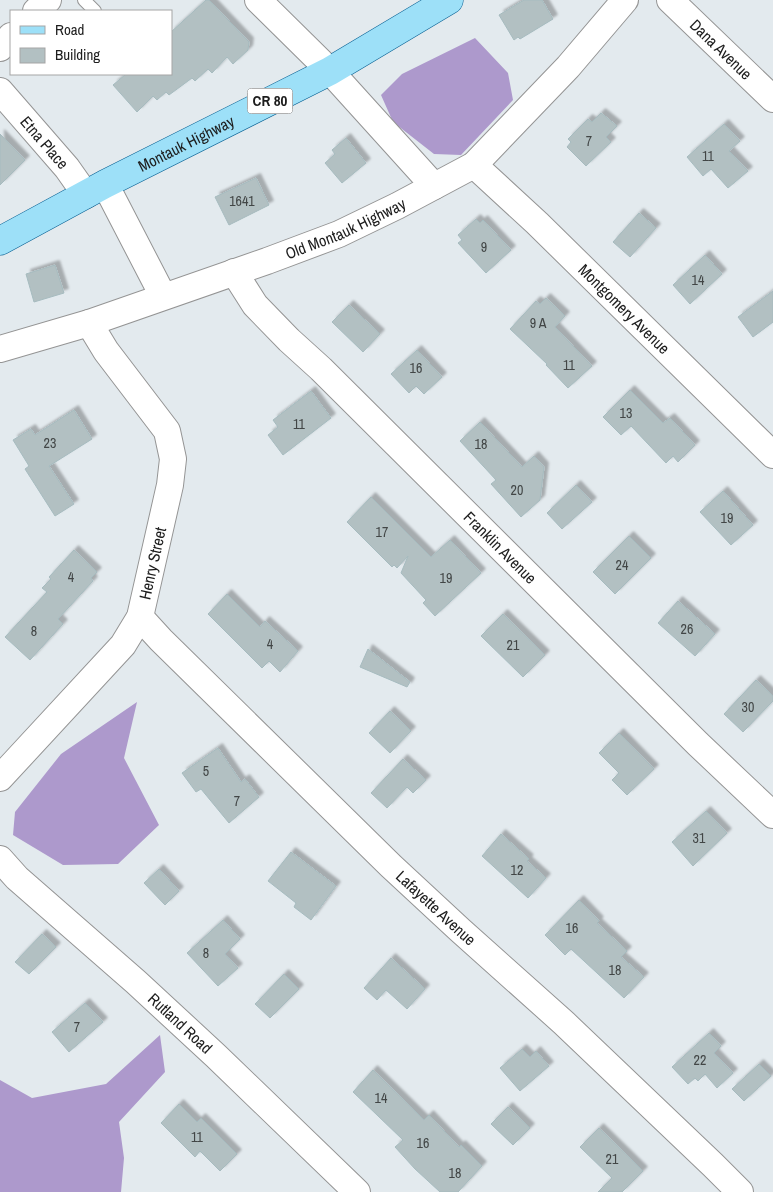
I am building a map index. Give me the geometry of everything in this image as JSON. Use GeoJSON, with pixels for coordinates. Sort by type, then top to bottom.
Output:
{"type":"FeatureCollection","features":[{"type":"Feature","properties":{"kind":"main road","name":"Montauk Highway"},"geometry":{"type":"LineString","coordinates":[[0,241],[330,71],[449,0]]}},
{"type":"Feature","properties":{"kind":"street"},"geometry":{"type":"LineString","coordinates":[[37,10],[48,0]]}},
{"type":"Feature","properties":{"kind":"street"},"geometry":{"type":"LineString","coordinates":[[258,0],[330,71],[434,186]]}},
{"type":"Feature","properties":{"kind":"street","name":"Dana Avenue"},"geometry":{"type":"LineString","coordinates":[[670,0],[773,100]]}},
{"type":"Feature","properties":{"kind":"street","name":"Old Montauk Highway"},"geometry":{"type":"LineString","coordinates":[[0,349],[89,323],[339,234],[474,164],[568,68],[623,1]]}},
{"type":"Feature","properties":{"kind":"street"},"geometry":{"type":"LineString","coordinates":[[0,48],[10,37]]}},
{"type":"Feature","properties":{"kind":"street","name":"Etna Place"},"geometry":{"type":"LineString","coordinates":[[0,90],[68,168],[96,190],[163,296]]}},
{"type":"Feature","properties":{"kind":"street","name":"Montgomery Avenue"},"geometry":{"type":"LineString","coordinates":[[474,164],[538,223],[773,455]]}},
{"type":"Feature","properties":{"kind":"street","name":"Franklin Avenue"},"geometry":{"type":"LineString","coordinates":[[234,272],[255,305],[289,340],[328,376],[698,744],[773,815]]}},
{"type":"Feature","properties":{"kind":"street","name":"Henry Street"},"geometry":{"type":"LineString","coordinates":[[0,778],[123,645],[140,617],[170,485],[173,459],[167,431],[106,351],[89,323]]}},
{"type":"Feature","properties":{"kind":"street","name":"Lafayette Avenue"},"geometry":{"type":"LineString","coordinates":[[140,617],[161,640],[391,866],[571,1029],[740,1192]]}},
{"type":"Feature","properties":{"kind":"street","name":"Rutland Road"},"geometry":{"type":"LineString","coordinates":[[0,859],[17,878],[136,982],[216,1056],[357,1192]]}},
{"type":"Feature","properties":{"kind":"lane"},"geometry":{"type":"LineString","coordinates":[[84,0],[94,10]]}},
{"type":"Feature","properties":{"kind":"shaded area"},"geometry":{"type":"Polygon","coordinates":[[[475,38],[508,73],[513,100],[461,155],[434,154],[393,122],[381,95],[402,74],[475,38]]]}},
{"type":"Feature","properties":{"kind":"shaded area"},"geometry":{"type":"Polygon","coordinates":[[[137,702],[124,758],[159,825],[118,864],[63,865],[13,835],[15,812],[61,754],[137,702]]]}},
{"type":"Feature","properties":{"kind":"shaded area"},"geometry":{"type":"Polygon","coordinates":[[[160,1035],[165,1072],[119,1122],[124,1158],[121,1192],[0,1192],[0,1080],[32,1098],[106,1084],[160,1035]]]}},
{"type":"Feature","properties":{"kind":"building"},"geometry":{"type":"Polygon","coordinates":[[[206,0],[209,0],[249,42],[248,50],[233,64],[227,57],[212,73],[208,69],[195,81],[192,78],[169,95],[166,92],[157,100],[153,96],[137,112],[113,85],[125,75],[172,75],[172,31],[206,0]]]}},
{"type":"Feature","properties":{"kind":"building"},"geometry":{"type":"Polygon","coordinates":[[[524,0],[542,0],[553,19],[520,39],[518,37],[514,40],[499,15],[524,0]]]}},
{"type":"Feature","properties":{"kind":"building"},"geometry":{"type":"Polygon","coordinates":[[[601,113],[617,126],[606,137],[611,142],[586,166],[567,147],[571,142],[568,139],[588,119],[592,122],[601,113]]]}},
{"type":"Feature","properties":{"kind":"building"},"geometry":{"type":"Polygon","coordinates":[[[724,124],[740,141],[729,151],[748,171],[728,188],[711,169],[703,176],[687,157],[724,124]]]}},
{"type":"Feature","properties":{"kind":"building"},"geometry":{"type":"Polygon","coordinates":[[[0,134],[25,160],[0,185],[0,134]]]}},
{"type":"Feature","properties":{"kind":"building"},"geometry":{"type":"Polygon","coordinates":[[[346,138],[366,163],[342,183],[325,163],[335,154],[332,150],[346,138]]]}},
{"type":"Feature","properties":{"kind":"building"},"geometry":{"type":"Polygon","coordinates":[[[256,178],[269,205],[229,225],[215,197],[256,178]]]}},
{"type":"Feature","properties":{"kind":"building"},"geometry":{"type":"Polygon","coordinates":[[[639,213],[656,228],[630,257],[613,242],[639,213]]]}},
{"type":"Feature","properties":{"kind":"building"},"geometry":{"type":"Polygon","coordinates":[[[476,219],[480,223],[483,220],[511,250],[486,273],[458,243],[462,240],[458,235],[476,219]]]}},
{"type":"Feature","properties":{"kind":"building"},"geometry":{"type":"Polygon","coordinates":[[[705,255],[722,274],[690,304],[673,285],[705,255]]]}},
{"type":"Feature","properties":{"kind":"building"},"geometry":{"type":"Polygon","coordinates":[[[55,265],[64,293],[34,302],[26,274],[55,265]]]}},
{"type":"Feature","properties":{"kind":"building"},"geometry":{"type":"Polygon","coordinates":[[[773,291],[773,322],[753,337],[738,317],[773,291]]]}},
{"type":"Feature","properties":{"kind":"building"},"geometry":{"type":"Polygon","coordinates":[[[546,298],[565,316],[555,327],[592,366],[568,388],[547,364],[510,329],[536,301],[540,304],[546,298]]]}},
{"type":"Feature","properties":{"kind":"building"},"geometry":{"type":"Polygon","coordinates":[[[349,305],[380,334],[363,352],[332,322],[349,305]]]}},
{"type":"Feature","properties":{"kind":"building"},"geometry":{"type":"Polygon","coordinates":[[[417,350],[442,377],[424,394],[416,386],[409,393],[391,374],[417,350]]]}},
{"type":"Feature","properties":{"kind":"building"},"geometry":{"type":"Polygon","coordinates":[[[630,390],[663,423],[670,418],[695,445],[678,462],[673,456],[666,463],[631,426],[621,435],[603,417],[630,390]]]}},
{"type":"Feature","properties":{"kind":"building"},"geometry":{"type":"Polygon","coordinates":[[[311,391],[331,418],[283,455],[268,435],[278,427],[273,420],[311,391]]]}},
{"type":"Feature","properties":{"kind":"building"},"geometry":{"type":"Polygon","coordinates":[[[74,410],[92,439],[49,466],[74,504],[55,516],[25,469],[29,466],[13,440],[31,429],[35,435],[74,410]]]}},
{"type":"Feature","properties":{"kind":"building"},"geometry":{"type":"Polygon","coordinates":[[[480,422],[522,467],[534,456],[544,467],[540,500],[521,517],[491,484],[496,480],[460,441],[480,422]]]}},
{"type":"Feature","properties":{"kind":"building"},"geometry":{"type":"Polygon","coordinates":[[[576,485],[592,502],[562,529],[547,513],[576,485]]]}},
{"type":"Feature","properties":{"kind":"building"},"geometry":{"type":"Polygon","coordinates":[[[723,491],[753,525],[731,545],[700,512],[723,491]]]}},
{"type":"Feature","properties":{"kind":"building"},"geometry":{"type":"Polygon","coordinates":[[[371,497],[431,557],[450,540],[481,573],[435,616],[423,603],[426,600],[401,573],[408,556],[397,568],[394,565],[392,567],[347,522],[371,497]]]}},
{"type":"Feature","properties":{"kind":"building"},"geometry":{"type":"Polygon","coordinates":[[[629,536],[651,558],[615,594],[593,572],[629,536]]]}},
{"type":"Feature","properties":{"kind":"building"},"geometry":{"type":"Polygon","coordinates":[[[74,550],[97,572],[91,578],[93,581],[58,619],[63,624],[30,660],[5,637],[47,592],[42,588],[51,579],[49,577],[74,550]]]}},
{"type":"Feature","properties":{"kind":"building"},"geometry":{"type":"Polygon","coordinates":[[[227,594],[260,627],[265,621],[298,651],[280,672],[269,661],[262,668],[208,614],[227,594]]]}},
{"type":"Feature","properties":{"kind":"building"},"geometry":{"type":"Polygon","coordinates":[[[678,601],[715,634],[695,656],[658,623],[678,601]]]}},
{"type":"Feature","properties":{"kind":"building"},"geometry":{"type":"Polygon","coordinates":[[[503,614],[545,655],[523,677],[481,636],[503,614]]]}},
{"type":"Feature","properties":{"kind":"building"},"geometry":{"type":"Polygon","coordinates":[[[368,649],[410,682],[407,687],[360,667],[368,649]]]}},
{"type":"Feature","properties":{"kind":"building"},"geometry":{"type":"Polygon","coordinates":[[[756,680],[773,696],[773,701],[743,732],[724,714],[756,680]]]}},
{"type":"Feature","properties":{"kind":"building"},"geometry":{"type":"Polygon","coordinates":[[[390,711],[411,731],[390,753],[369,733],[390,711]]]}},
{"type":"Feature","properties":{"kind":"building"},"geometry":{"type":"Polygon","coordinates":[[[619,733],[654,769],[627,795],[612,780],[619,773],[599,753],[619,733]]]}},
{"type":"Feature","properties":{"kind":"building"},"geometry":{"type":"Polygon","coordinates":[[[218,748],[241,782],[245,779],[259,797],[229,823],[201,789],[196,792],[182,773],[218,748]]]}},
{"type":"Feature","properties":{"kind":"building"},"geometry":{"type":"Polygon","coordinates":[[[403,759],[426,780],[413,793],[407,787],[387,808],[371,793],[403,759]]]}},
{"type":"Feature","properties":{"kind":"building"},"geometry":{"type":"Polygon","coordinates":[[[706,811],[727,833],[693,866],[672,842],[706,811]]]}},
{"type":"Feature","properties":{"kind":"building"},"geometry":{"type":"Polygon","coordinates":[[[501,834],[529,859],[527,861],[546,878],[528,898],[482,856],[501,834]]]}},
{"type":"Feature","properties":{"kind":"building"},"geometry":{"type":"Polygon","coordinates":[[[291,852],[336,886],[311,920],[294,907],[296,903],[268,881],[291,852]]]}},
{"type":"Feature","properties":{"kind":"building"},"geometry":{"type":"Polygon","coordinates":[[[159,869],[179,891],[165,905],[144,883],[159,869]]]}},
{"type":"Feature","properties":{"kind":"building"},"geometry":{"type":"Polygon","coordinates":[[[579,900],[599,921],[597,923],[627,951],[621,957],[644,977],[624,998],[571,949],[565,955],[545,935],[579,900]]]}},
{"type":"Feature","properties":{"kind":"building"},"geometry":{"type":"Polygon","coordinates":[[[223,920],[240,939],[225,954],[238,968],[218,986],[187,953],[223,920]]]}},
{"type":"Feature","properties":{"kind":"building"},"geometry":{"type":"Polygon","coordinates":[[[42,934],[56,947],[29,974],[15,962],[42,934]]]}},
{"type":"Feature","properties":{"kind":"building"},"geometry":{"type":"Polygon","coordinates":[[[391,958],[425,989],[407,1009],[386,990],[377,1000],[364,988],[391,958]]]}},
{"type":"Feature","properties":{"kind":"building"},"geometry":{"type":"Polygon","coordinates":[[[284,974],[299,989],[270,1018],[255,1004],[284,974]]]}},
{"type":"Feature","properties":{"kind":"building"},"geometry":{"type":"Polygon","coordinates":[[[85,1003],[103,1022],[69,1052],[52,1032],[85,1003]]]}},
{"type":"Feature","properties":{"kind":"building"},"geometry":{"type":"Polygon","coordinates":[[[709,1033],[721,1046],[714,1053],[733,1073],[717,1088],[705,1074],[698,1081],[695,1078],[688,1084],[672,1067],[709,1033]]]}},
{"type":"Feature","properties":{"kind":"building"},"geometry":{"type":"Polygon","coordinates":[[[522,1049],[530,1057],[536,1051],[549,1066],[520,1091],[500,1068],[522,1049]]]}},
{"type":"Feature","properties":{"kind":"building"},"geometry":{"type":"Polygon","coordinates":[[[759,1064],[771,1076],[744,1101],[732,1089],[759,1064]]]}},
{"type":"Feature","properties":{"kind":"building"},"geometry":{"type":"Polygon","coordinates":[[[373,1070],[424,1120],[429,1115],[459,1147],[461,1145],[482,1166],[458,1192],[440,1192],[415,1169],[395,1147],[403,1140],[353,1092],[373,1070]]]}},
{"type":"Feature","properties":{"kind":"building"},"geometry":{"type":"Polygon","coordinates":[[[179,1104],[197,1122],[201,1118],[237,1154],[220,1171],[200,1151],[195,1157],[161,1123],[179,1104]]]}},
{"type":"Feature","properties":{"kind":"building"},"geometry":{"type":"Polygon","coordinates":[[[508,1107],[530,1128],[513,1145],[491,1124],[508,1107]]]}},
{"type":"Feature","properties":{"kind":"building"},"geometry":{"type":"Polygon","coordinates":[[[599,1128],[643,1171],[622,1192],[598,1192],[612,1178],[580,1147],[599,1128]]]}}]}
